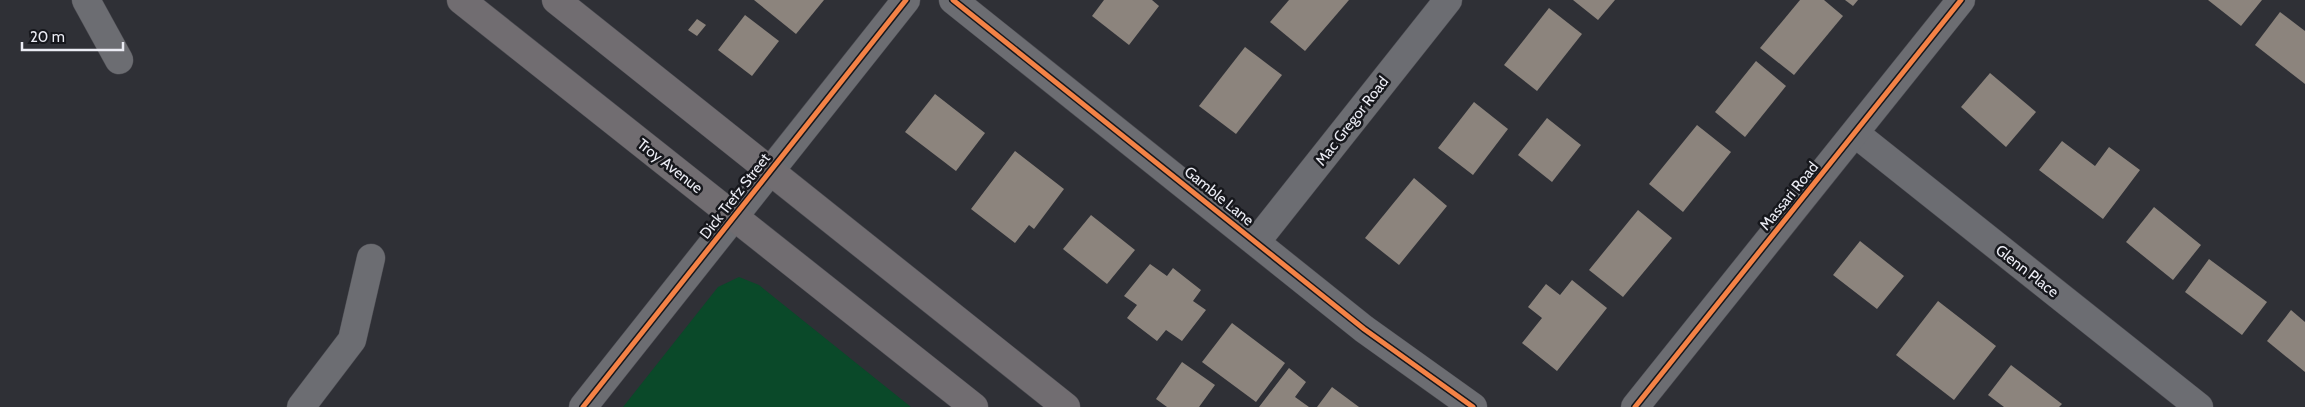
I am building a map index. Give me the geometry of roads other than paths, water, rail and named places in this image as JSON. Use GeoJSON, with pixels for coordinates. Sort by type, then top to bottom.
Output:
{"type":"FeatureCollection","features":[{"type":"Feature","properties":{"kind":"main road","name":"Troy Avenue"},"geometry":{"type":"LineString","coordinates":[[461,0],[974,407]]}},
{"type":"Feature","properties":{"kind":"main road"},"geometry":{"type":"LineString","coordinates":[[556,0],[769,172],[1066,407]]}},
{"type":"Feature","properties":{"kind":"street"},"geometry":{"type":"LineString","coordinates":[[86,0],[119,60]]}},
{"type":"Feature","properties":{"kind":"street","name":"Dick Trefz Street"},"geometry":{"type":"LineString","coordinates":[[583,407],[906,0]]}},
{"type":"Feature","properties":{"kind":"street","name":"Gamble Lane"},"geometry":{"type":"LineString","coordinates":[[953,0],[1364,330],[1473,407]]}},
{"type":"Feature","properties":{"kind":"street","name":"Mac Gregor Road"},"geometry":{"type":"LineString","coordinates":[[1256,242],[1448,0]]}},
{"type":"Feature","properties":{"kind":"street","name":"Massari Road"},"geometry":{"type":"LineString","coordinates":[[1635,407],[1856,134],[1961,0]]}},
{"type":"Feature","properties":{"kind":"street","name":"Glenn Place"},"geometry":{"type":"LineString","coordinates":[[1856,134],[2199,407]]}},
{"type":"Feature","properties":{"kind":"street"},"geometry":{"type":"LineString","coordinates":[[301,407],[352,340],[371,258]]}}]}
